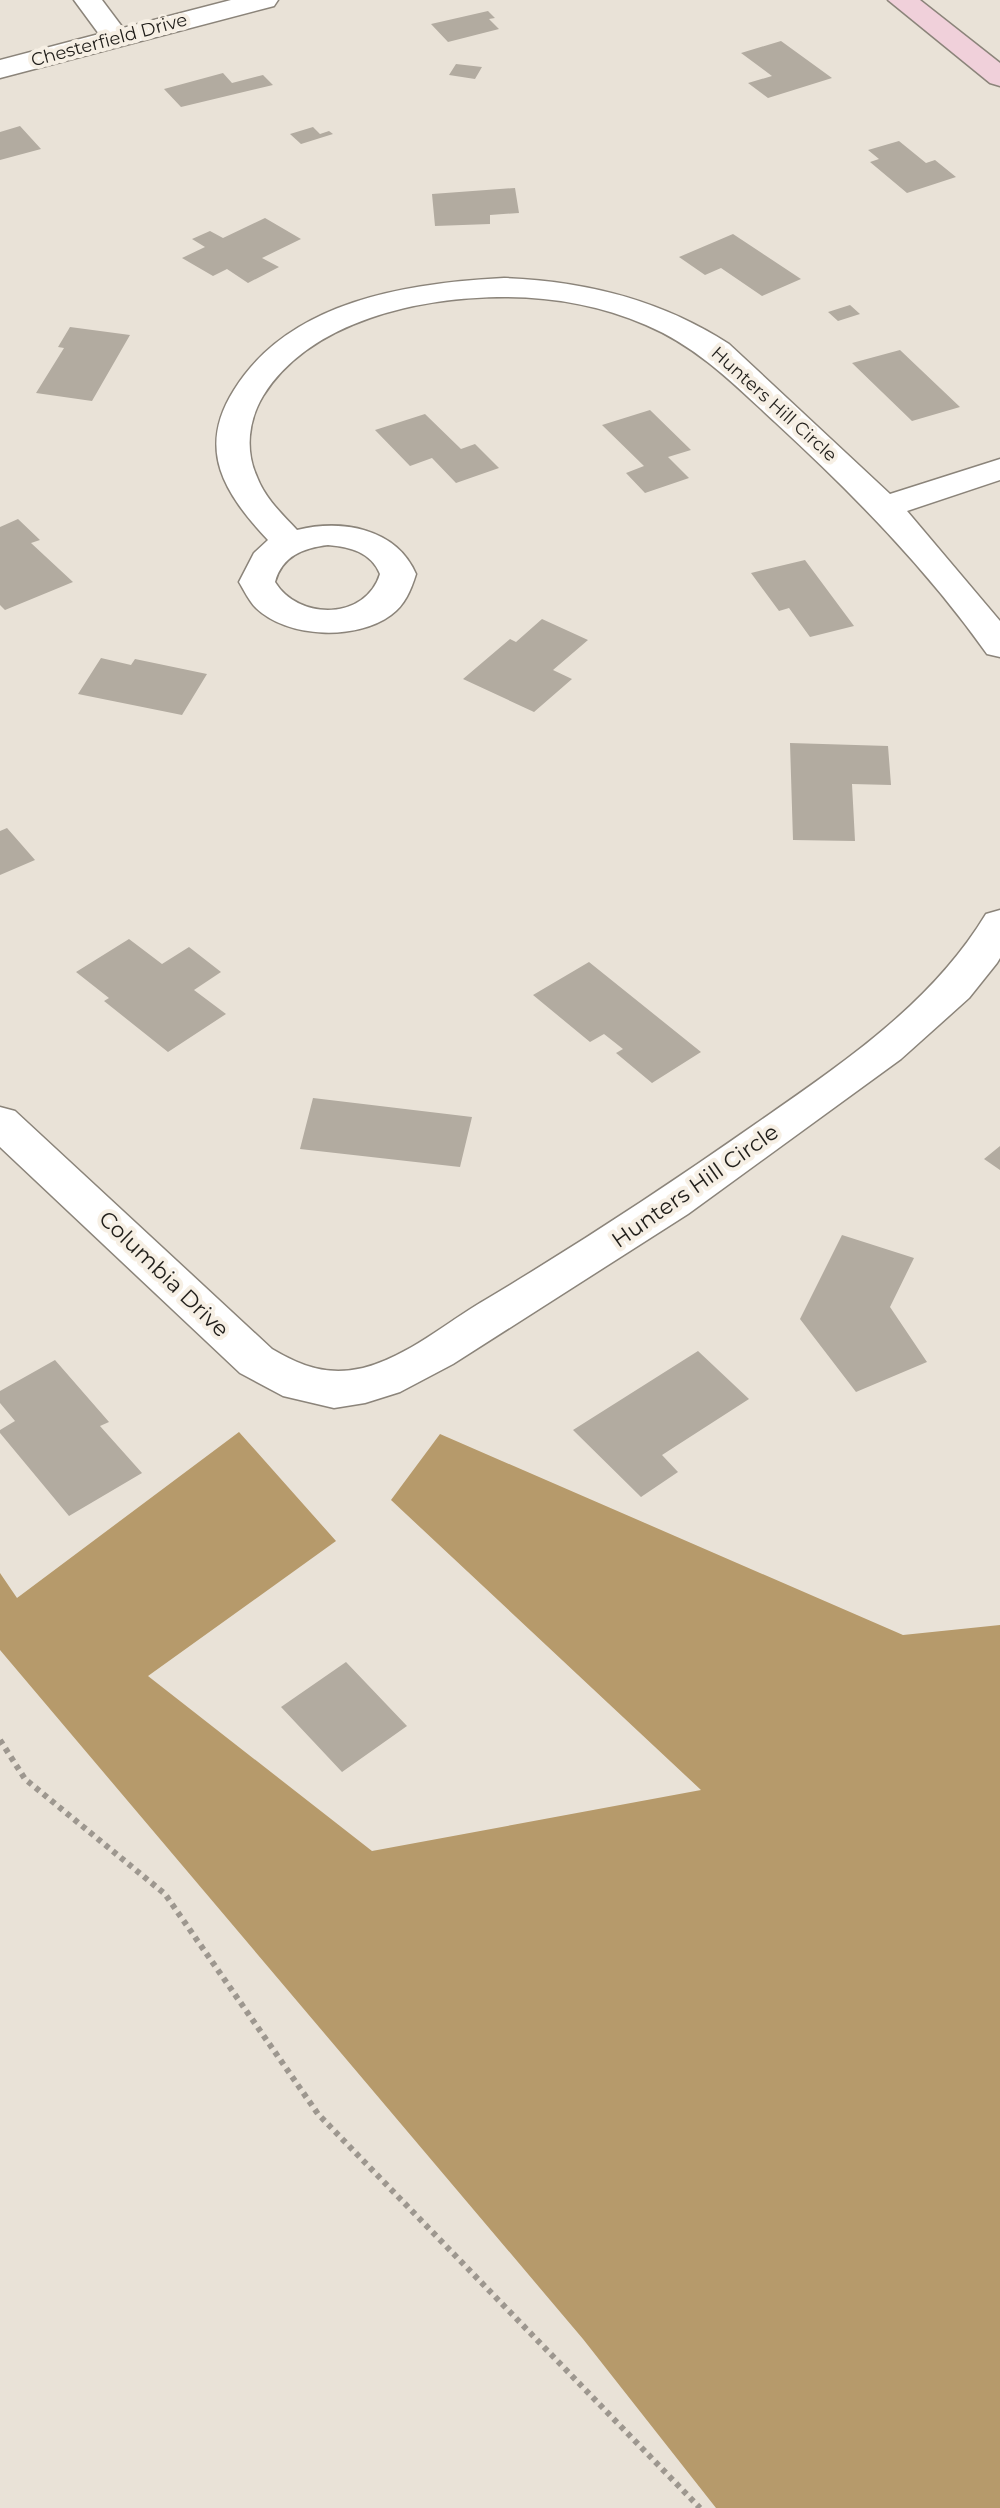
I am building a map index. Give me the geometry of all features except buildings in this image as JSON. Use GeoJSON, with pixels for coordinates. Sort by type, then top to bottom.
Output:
{"type":"FeatureCollection","features":[{"type":"Feature","properties":{"kind":"street"},"geometry":{"type":"LineString","coordinates":[[88,0],[116,38]]}},
{"type":"Feature","properties":{"kind":"street","name":"Chesterfield Drive"},"geometry":{"type":"LineString","coordinates":[[0,69],[264,0]]}},
{"type":"Feature","properties":{"kind":"street"},"geometry":{"type":"LineString","coordinates":[[902,0],[1000,77]]}},
{"type":"Feature","properties":{"kind":"street","name":"Hunters Hill Circle"},"geometry":{"type":"LineString","coordinates":[[290,543],[253,501],[234,462],[235,419],[253,382],[283,352],[351,316],[411,297],[481,289],[567,292],[635,310],[695,335],[717,351],[885,507],[960,591],[1000,646]]}},
{"type":"Feature","properties":{"kind":"street"},"geometry":{"type":"LineString","coordinates":[[885,507],[1000,469]]}},
{"type":"Feature","properties":{"kind":"street","name":"Hunters Hill Circle"},"geometry":{"type":"LineString","coordinates":[[346,1389],[392,1375],[418,1362],[578,1265],[739,1157],[865,1064],[946,997],[969,973],[1000,924]]}},
{"type":"Feature","properties":{"kind":"street","name":"Columbia Drive"},"geometry":{"type":"LineString","coordinates":[[0,1122],[256,1361],[303,1386],[346,1389]]}},
{"type":"Feature","properties":{"kind":"path"},"geometry":{"type":"LineString","coordinates":[[0,1740],[25,1779],[165,1894],[318,2114],[700,2508]]}},
{"type":"Feature","properties":{"kind":"shaded area"},"geometry":{"type":"Polygon","coordinates":[[[239,1432],[336,1541],[148,1676],[372,1851],[701,1790],[391,1500],[440,1434],[903,1635],[1000,1625],[1000,2508],[716,2508],[583,2339],[0,1650],[0,1573],[17,1598],[239,1432]]]}}]}
